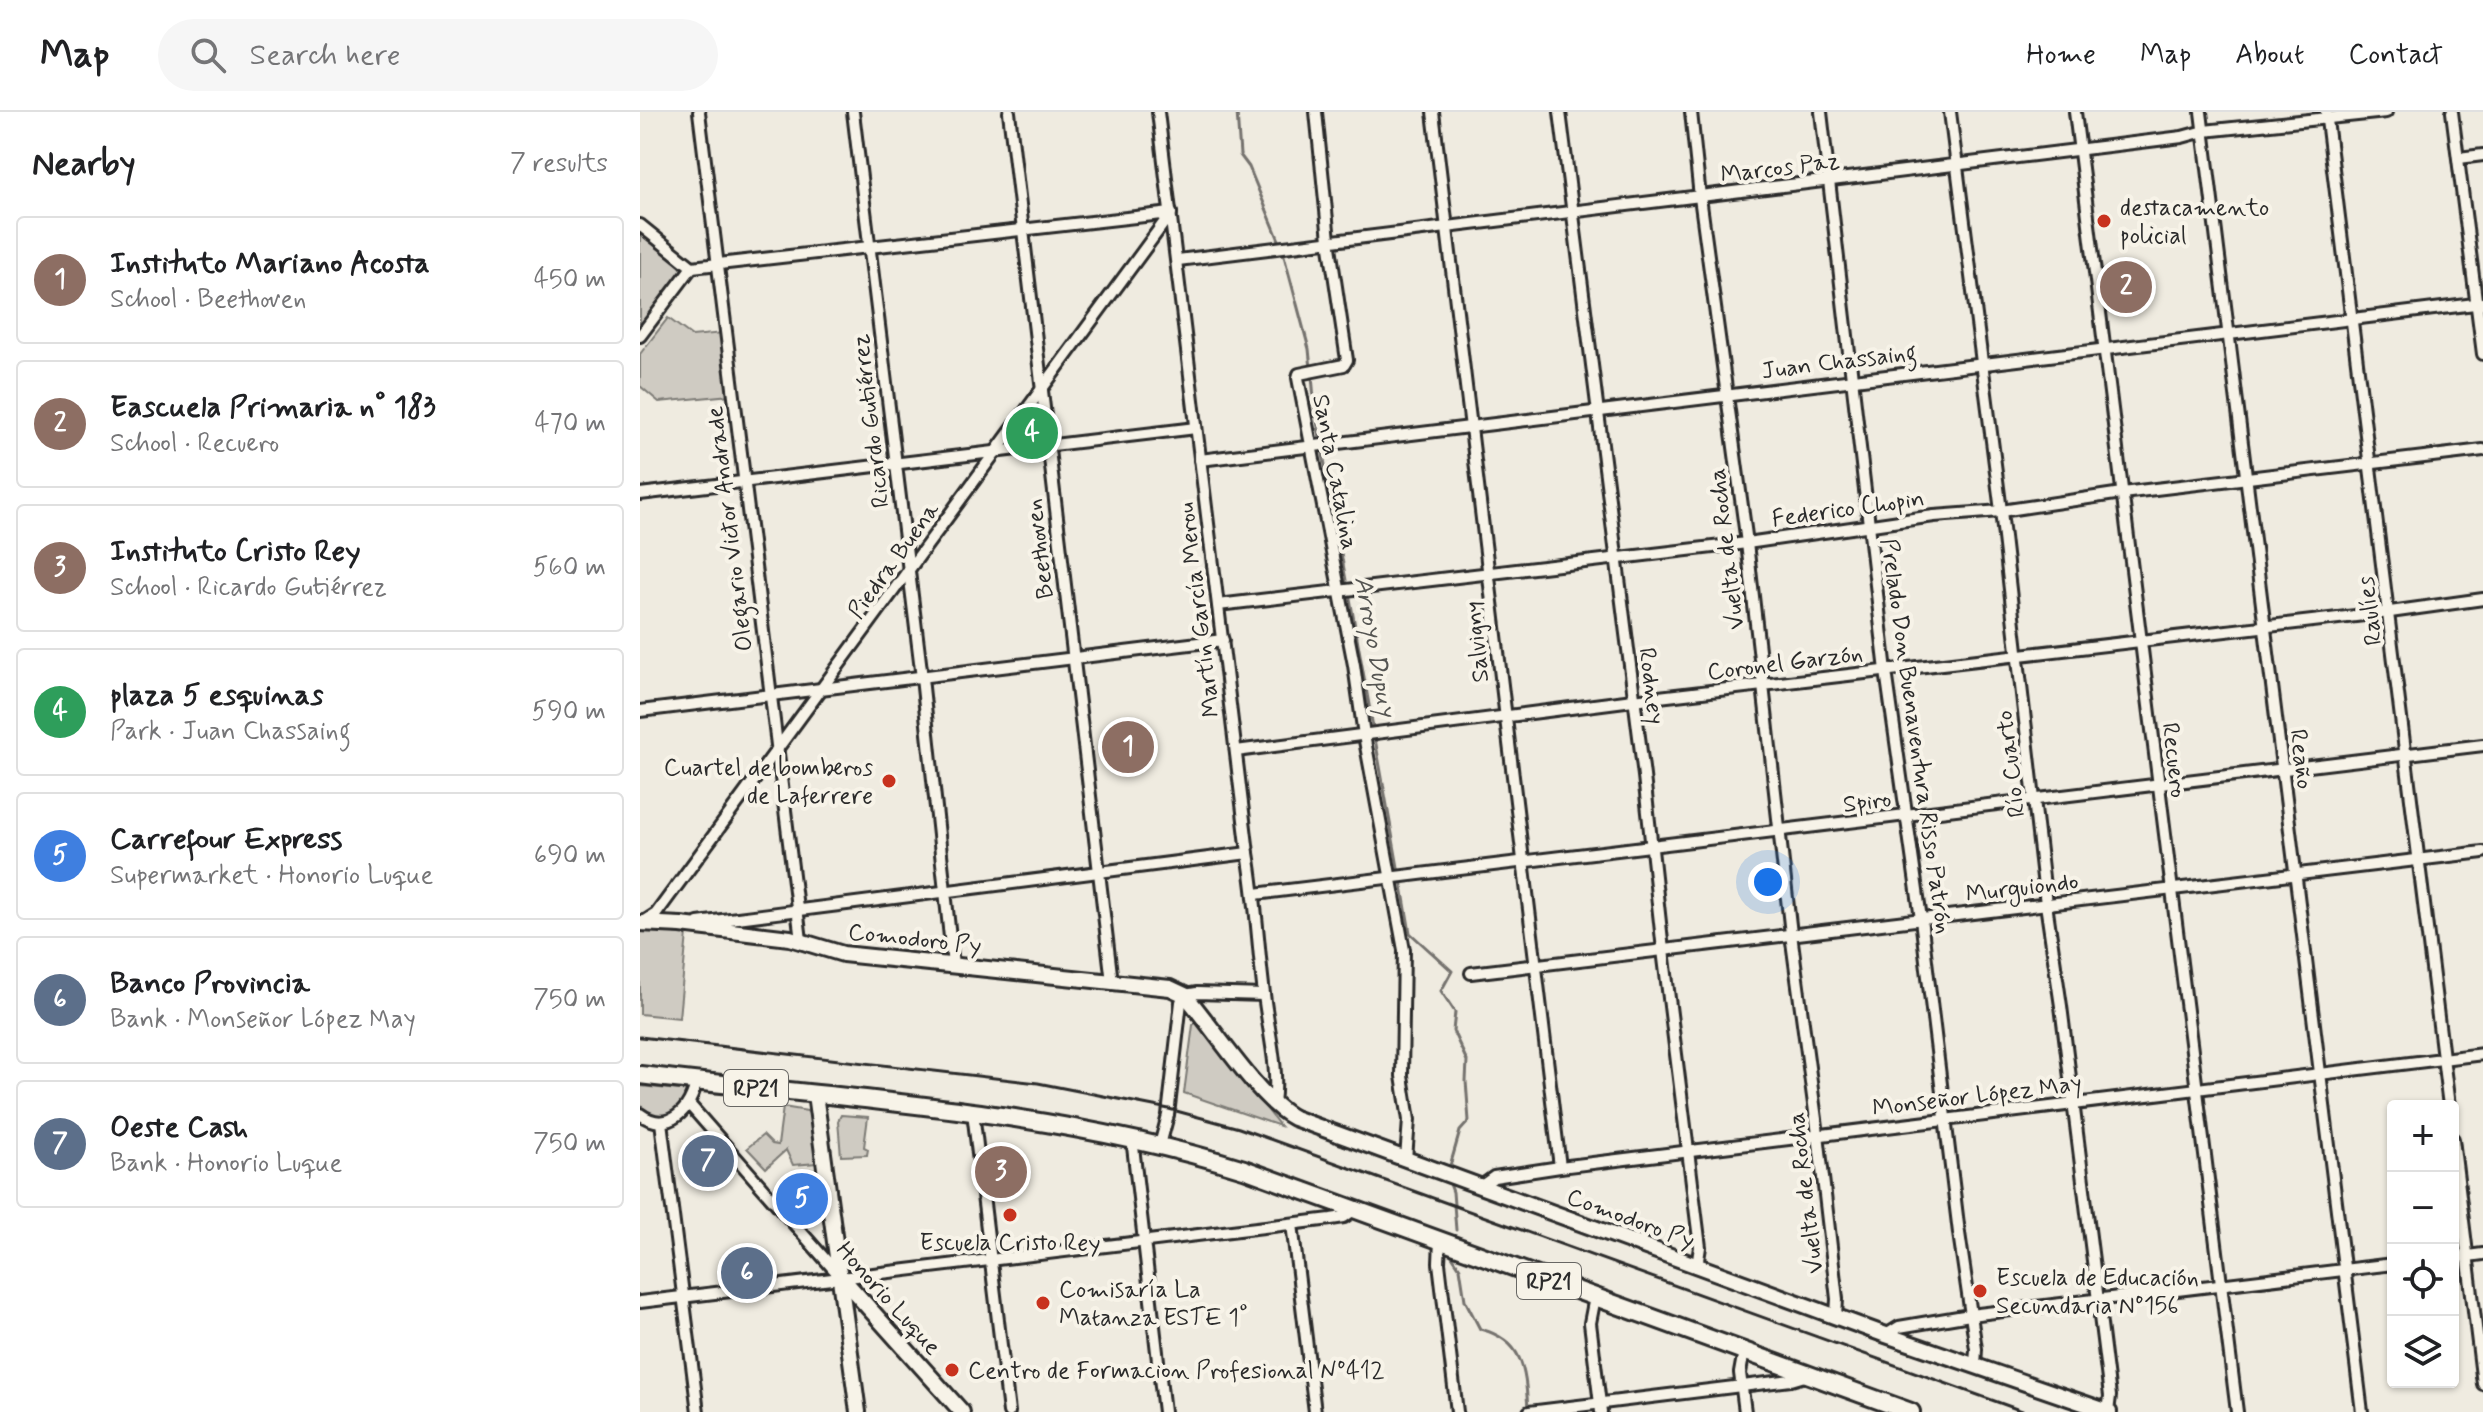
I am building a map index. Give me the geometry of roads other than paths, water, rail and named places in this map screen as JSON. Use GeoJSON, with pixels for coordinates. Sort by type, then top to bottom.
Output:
{"type":"FeatureCollection","features":[{"type":"Feature","properties":{"kind":"main road","name":"Comodoro Py"},"geometry":{"type":"LineString","coordinates":[[640,922],[801,940],[843,954],[1170,988],[1185,995],[1274,1103],[1294,1118],[1886,1335],[2108,1412]]}},
{"type":"Feature","properties":{"kind":"main road","name":"RP21"},"geometry":{"type":"LineString","coordinates":[[640,1075],[973,1112],[1160,1145],[1244,1169],[1911,1412]]}},
{"type":"Feature","properties":{"kind":"main road"},"geometry":{"type":"LineString","coordinates":[[815,1094],[858,1412]]}},
{"type":"Feature","properties":{"kind":"main road","name":"Honorio Luque"},"geometry":{"type":"LineString","coordinates":[[841,1278],[962,1412]]}},
{"type":"Feature","properties":{"kind":"street","name":"Olegario Victor Andrade"},"geometry":{"type":"LineString","coordinates":[[699,112],[801,940]]}},
{"type":"Feature","properties":{"kind":"street","name":"Ricardo Gutiérrez"},"geometry":{"type":"LineString","coordinates":[[853,112],[922,678],[953,965]]}},
{"type":"Feature","properties":{"kind":"street","name":"Beethoven"},"geometry":{"type":"LineString","coordinates":[[1009,112],[1112,982]]}},
{"type":"Feature","properties":{"kind":"street","name":"Santa Catalina"},"geometry":{"type":"LineString","coordinates":[[1316,112],[1329,240],[1347,360],[1344,365],[1303,374],[1298,378],[1314,447],[1405,958],[1402,1076],[1409,1120],[1406,1159]]}},
{"type":"Feature","properties":{"kind":"street","name":"Salvigny"},"geometry":{"type":"LineString","coordinates":[[1433,112],[1560,1167]]}},
{"type":"Feature","properties":{"kind":"street","name":"Rodney"},"geometry":{"type":"LineString","coordinates":[[1560,112],[1700,1247],[1697,1266]]}},
{"type":"Feature","properties":{"kind":"street","name":"Vuelta de Rocha"},"geometry":{"type":"LineString","coordinates":[[1691,112],[1747,543],[1791,934],[1837,1299],[1836,1316]]}},
{"type":"Feature","properties":{"kind":"street","name":"Prelado Don Buenaventura Risso Patrón"},"geometry":{"type":"LineString","coordinates":[[1821,112],[1868,526],[1947,1120],[1976,1349],[1975,1366]]}},
{"type":"Feature","properties":{"kind":"street","name":"Río Cuarto"},"geometry":{"type":"LineString","coordinates":[[1950,112],[2001,511],[2046,904],[2110,1396],[2108,1412]]}},
{"type":"Feature","properties":{"kind":"street","name":"Recuero"},"geometry":{"type":"LineString","coordinates":[[2075,112],[2237,1412]]}},
{"type":"Feature","properties":{"kind":"street","name":"Reaño"},"geometry":{"type":"LineString","coordinates":[[2201,112],[2362,1412]]}},
{"type":"Feature","properties":{"kind":"street","name":"Marcos Paz"},"geometry":{"type":"LineString","coordinates":[[1178,260],[2182,137],[2204,131],[2386,112]]}},
{"type":"Feature","properties":{"kind":"street"},"geometry":{"type":"LineString","coordinates":[[2452,112],[2480,303],[2483,354]]}},
{"type":"Feature","properties":{"kind":"street","name":"Martín García Merou"},"geometry":{"type":"LineString","coordinates":[[1159,116],[1255,894],[1264,995],[1277,1083],[1274,1103]]}},
{"type":"Feature","properties":{"kind":"street","name":"Raulíes"},"geometry":{"type":"LineString","coordinates":[[2327,116],[2448,1100]]}},
{"type":"Feature","properties":{"kind":"street"},"geometry":{"type":"LineString","coordinates":[[2459,158],[2483,155]]}},
{"type":"Feature","properties":{"kind":"street"},"geometry":{"type":"LineString","coordinates":[[640,225],[692,267],[1171,213]]}},
{"type":"Feature","properties":{"kind":"street","name":"Piedra Buena"},"geometry":{"type":"LineString","coordinates":[[640,922],[656,914],[1171,213]]}},
{"type":"Feature","properties":{"kind":"street"},"geometry":{"type":"LineString","coordinates":[[640,336],[692,267]]}},
{"type":"Feature","properties":{"kind":"street","name":"Juan Chassaing"},"geometry":{"type":"LineString","coordinates":[[1200,460],[2480,303]]}},
{"type":"Feature","properties":{"kind":"street"},"geometry":{"type":"LineString","coordinates":[[640,494],[1196,428]]}},
{"type":"Feature","properties":{"kind":"street","name":"Federico Chopin"},"geometry":{"type":"LineString","coordinates":[[1218,605],[1747,543],[1934,516],[2001,511],[2122,493],[2483,450]]}},
{"type":"Feature","properties":{"kind":"street","name":"Coronel Garzón"},"geometry":{"type":"LineString","coordinates":[[1236,751],[1633,700],[2483,599]]}},
{"type":"Feature","properties":{"kind":"street"},"geometry":{"type":"LineString","coordinates":[[640,711],[1223,640]]}},
{"type":"Feature","properties":{"kind":"street","name":"Spiro"},"geometry":{"type":"LineString","coordinates":[[1255,894],[2483,745]]}},
{"type":"Feature","properties":{"kind":"street","name":"Murguiondo"},"geometry":{"type":"LineString","coordinates":[[1471,973],[2483,852]]}},
{"type":"Feature","properties":{"kind":"street"},"geometry":{"type":"LineString","coordinates":[[681,925],[1248,853]]}},
{"type":"Feature","properties":{"kind":"street"},"geometry":{"type":"LineString","coordinates":[[1160,1145],[1168,1115],[1181,1002],[1185,995]]}},
{"type":"Feature","properties":{"kind":"street","name":"Comodoro Py"},"geometry":{"type":"LineString","coordinates":[[1185,995],[1264,995]]}},
{"type":"Feature","properties":{"kind":"street","name":"Monseñor López May"},"geometry":{"type":"LineString","coordinates":[[1480,1187],[1494,1177],[1560,1167],[2483,1054]]}},
{"type":"Feature","properties":{"kind":"street"},"geometry":{"type":"LineString","coordinates":[[640,1114],[651,1121],[661,1122],[680,1116],[689,1104],[696,1081]]}},
{"type":"Feature","properties":{"kind":"street","name":"Honorio Luque"},"geometry":{"type":"LineString","coordinates":[[689,1104],[841,1278]]}},
{"type":"Feature","properties":{"kind":"street"},"geometry":{"type":"LineString","coordinates":[[973,1112],[1009,1412]]}},
{"type":"Feature","properties":{"kind":"street"},"geometry":{"type":"LineString","coordinates":[[661,1122],[698,1412]]}},
{"type":"Feature","properties":{"kind":"street"},"geometry":{"type":"LineString","coordinates":[[1132,1138],[1164,1412]]}},
{"type":"Feature","properties":{"kind":"street"},"geometry":{"type":"LineString","coordinates":[[2457,1172],[2483,1384]]}},
{"type":"Feature","properties":{"kind":"street"},"geometry":{"type":"LineString","coordinates":[[640,1302],[1292,1224],[1344,1217],[1355,1209]]}},
{"type":"Feature","properties":{"kind":"street"},"geometry":{"type":"LineString","coordinates":[[1292,1224],[1315,1412]]}},
{"type":"Feature","properties":{"kind":"street"},"geometry":{"type":"LineString","coordinates":[[1440,1240],[1439,1263],[1457,1412]]}},
{"type":"Feature","properties":{"kind":"street"},"geometry":{"type":"LineString","coordinates":[[2459,1257],[2483,1254]]}},
{"type":"Feature","properties":{"kind":"street"},"geometry":{"type":"LineString","coordinates":[[1886,1335],[1899,1327],[1970,1315],[2387,1265]]}},
{"type":"Feature","properties":{"kind":"street"},"geometry":{"type":"LineString","coordinates":[[1595,1297],[1590,1323],[1601,1408]]}},
{"type":"Feature","properties":{"kind":"street"},"geometry":{"type":"LineString","coordinates":[[1744,1351],[1741,1385],[1745,1412]]}},
{"type":"Feature","properties":{"kind":"street"},"geometry":{"type":"LineString","coordinates":[[1529,1412],[1601,1408],[1808,1375]]}},
{"type":"Feature","properties":{"kind":"waterway","name":"Arroyo Dupuy"},"geometry":{"type":"LineString","coordinates":[[1237,112],[1240,155],[1249,167],[1281,245]]}},
{"type":"Feature","properties":{"kind":"waterway","name":"Arroyo Dupuy"},"geometry":{"type":"LineString","coordinates":[[1283,252],[1309,349],[1311,369]]}},
{"type":"Feature","properties":{"kind":"waterway","name":"Arroyo Dupuy"},"geometry":{"type":"LineString","coordinates":[[1312,376],[1315,410],[1347,586]]}},
{"type":"Feature","properties":{"kind":"waterway","name":"Arroyo Dupuy"},"geometry":{"type":"LineString","coordinates":[[1349,593],[1399,873]]}},
{"type":"Feature","properties":{"kind":"waterway","name":"Arroyo Dupuy"},"geometry":{"type":"LineString","coordinates":[[1401,880],[1410,933],[1452,971],[1441,991],[1455,1012],[1453,1031],[1467,1061],[1469,1121],[1460,1131],[1450,1166]]}},
{"type":"Feature","properties":{"kind":"waterway","name":"Arroyo Dupuy"},"geometry":{"type":"LineString","coordinates":[[1450,1184],[1456,1230]]}},
{"type":"Feature","properties":{"kind":"waterway"},"geometry":{"type":"LineString","coordinates":[[1452,1256],[1460,1268],[1465,1300],[1480,1329],[1505,1340],[1519,1358],[1528,1408]]}},
{"type":"Feature","properties":{"kind":"railway"},"geometry":{"type":"LineString","coordinates":[[640,1037],[1038,1083],[1169,1109],[1239,1128],[2025,1412]]}},
{"type":"Feature","properties":{"kind":"place","name":"destacamento policial"},"geometry":{"type":"Point","coordinates":[2104,221]}},
{"type":"Feature","properties":{"kind":"place","name":"Eascuela Primaria n° 183"},"geometry":{"type":"Point","coordinates":[2126,287]}},
{"type":"Feature","properties":{"kind":"place","name":"plaza 5 esquinas"},"geometry":{"type":"Point","coordinates":[1032,433]}},
{"type":"Feature","properties":{"kind":"place","name":"Instituto Mariano Acosta"},"geometry":{"type":"Point","coordinates":[1128,747]}},
{"type":"Feature","properties":{"kind":"place","name":"Cuartel de bomberos de Laferrere"},"geometry":{"type":"Point","coordinates":[889,781]}},
{"type":"Feature","properties":{"kind":"place","name":"Oeste Cash"},"geometry":{"type":"Point","coordinates":[708,1161]}},
{"type":"Feature","properties":{"kind":"place","name":"Instituto Cristo Rey"},"geometry":{"type":"Point","coordinates":[1001,1172]}},
{"type":"Feature","properties":{"kind":"place","name":"Carrefour Express"},"geometry":{"type":"Point","coordinates":[802,1199]}},
{"type":"Feature","properties":{"kind":"place","name":"Escuela Cristo Rey"},"geometry":{"type":"Point","coordinates":[1010,1215]}},
{"type":"Feature","properties":{"kind":"place","name":"Banco Provincia"},"geometry":{"type":"Point","coordinates":[747,1273]}},
{"type":"Feature","properties":{"kind":"place","name":"Escuela de Educación Secundaria Nº156"},"geometry":{"type":"Point","coordinates":[1980,1291]}},
{"type":"Feature","properties":{"kind":"place","name":"Comisaría La Matanza ESTE 1°"},"geometry":{"type":"Point","coordinates":[1043,1303]}},
{"type":"Feature","properties":{"kind":"place","name":"Centro de Formacion Profesional Nº412"},"geometry":{"type":"Point","coordinates":[952,1370]}}]}
